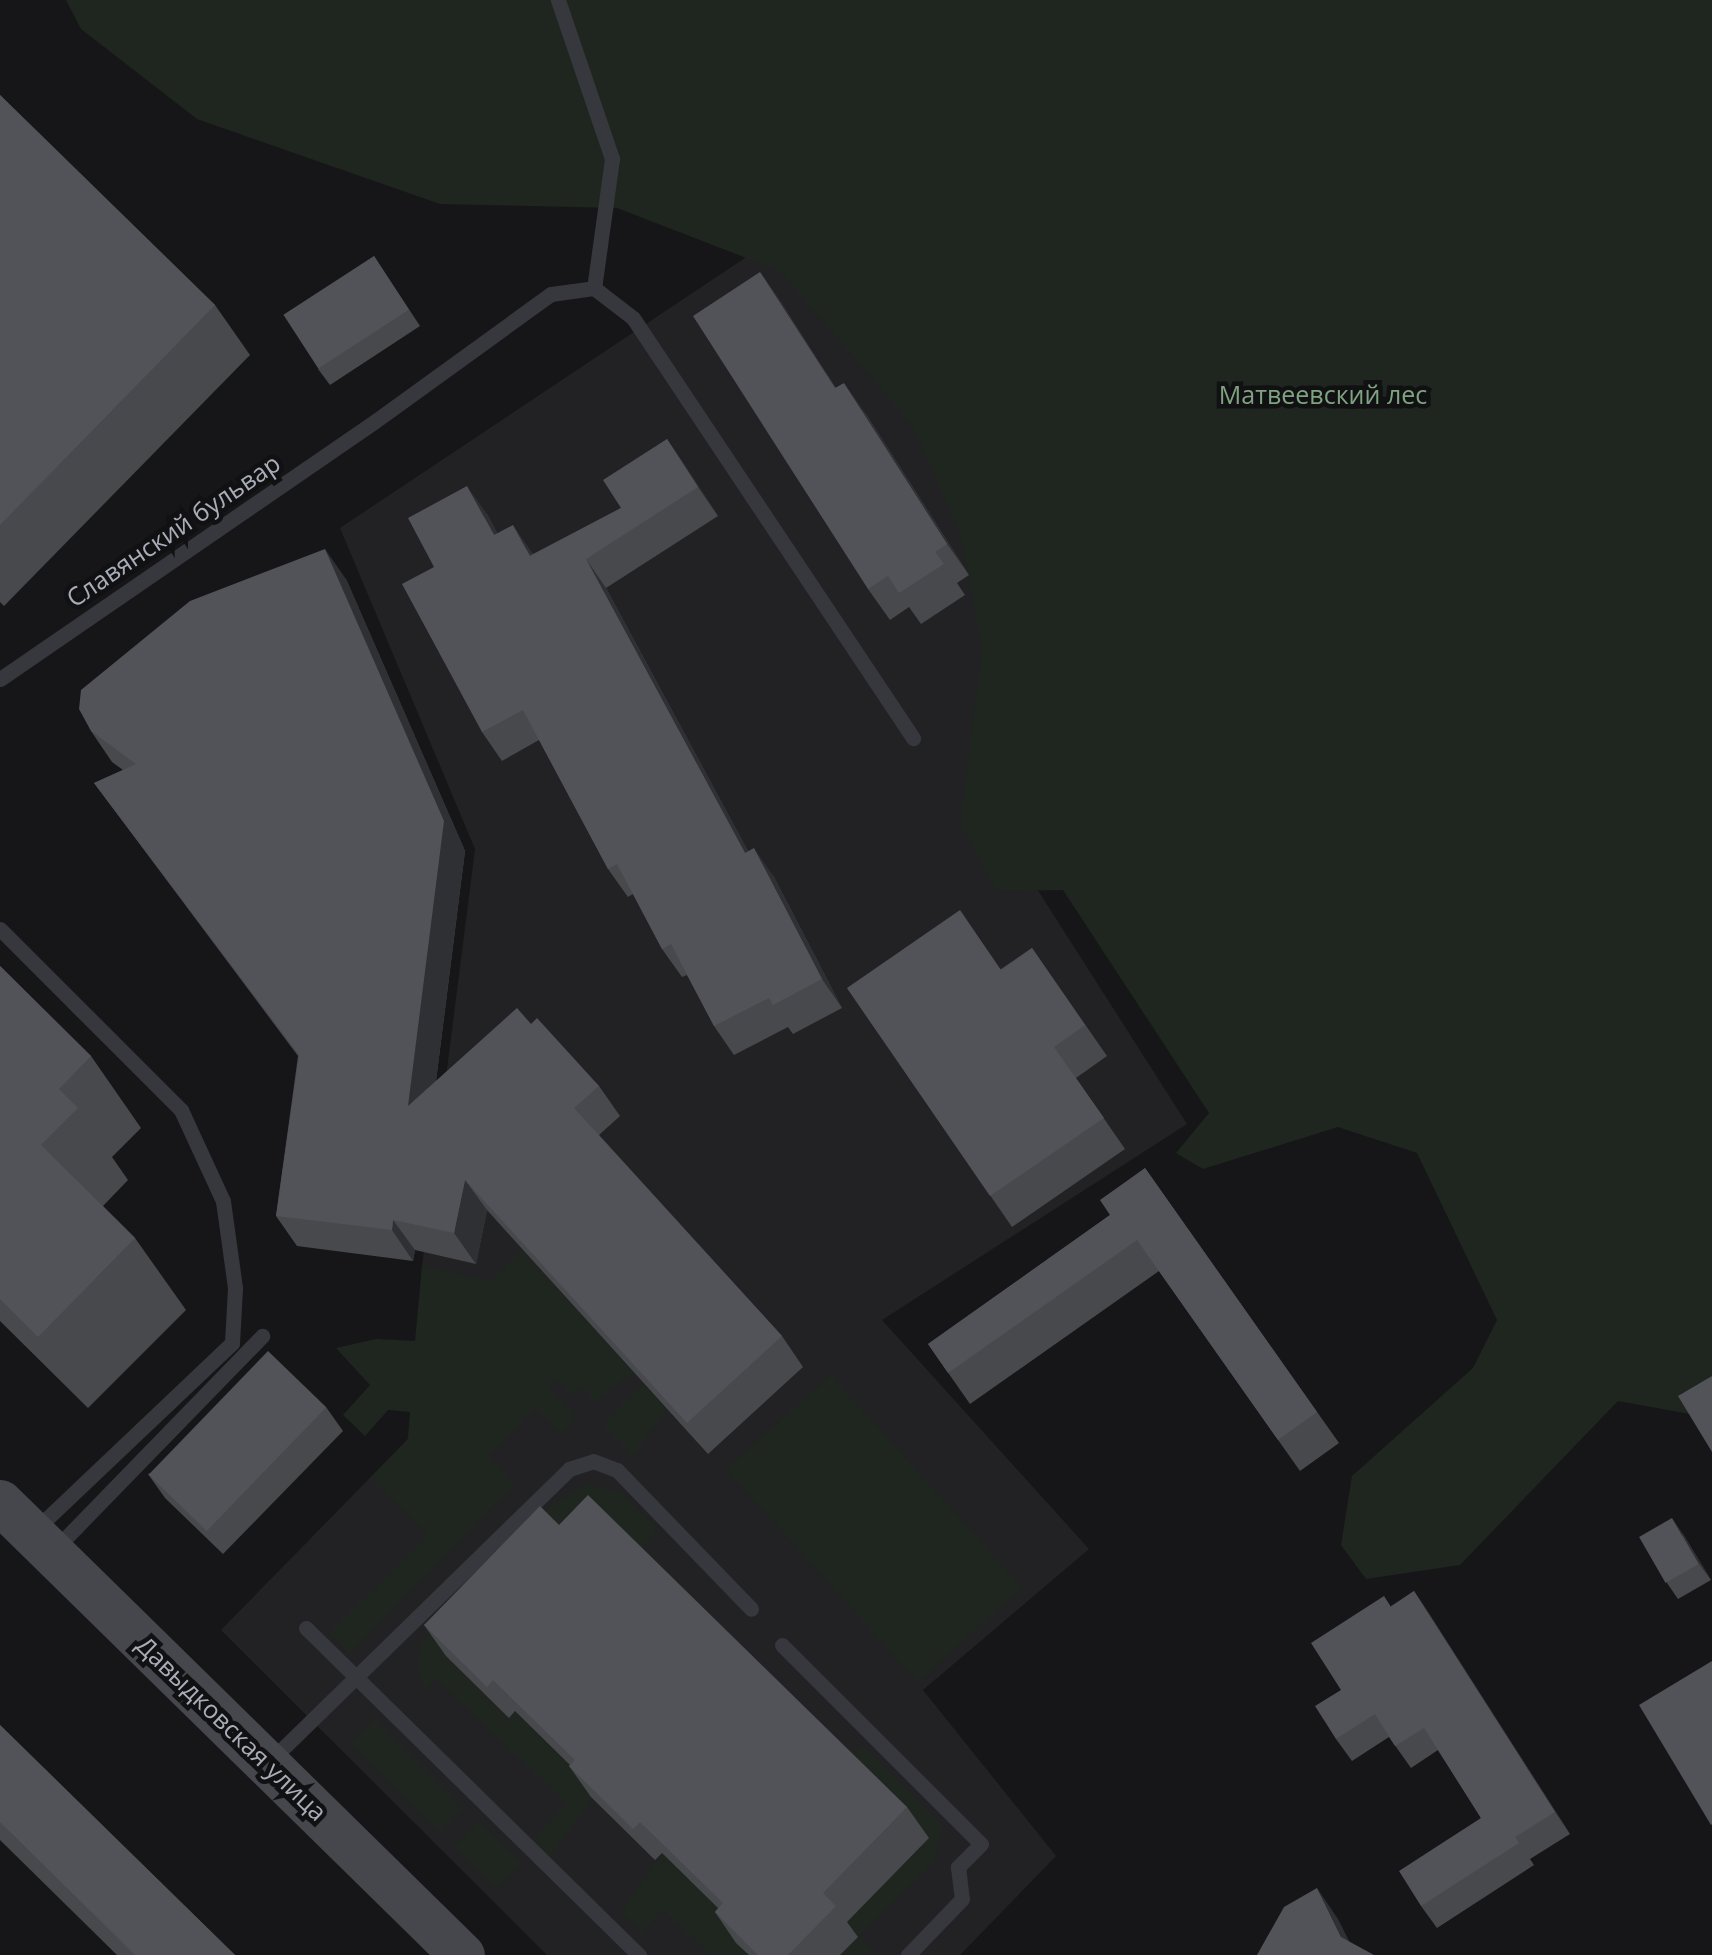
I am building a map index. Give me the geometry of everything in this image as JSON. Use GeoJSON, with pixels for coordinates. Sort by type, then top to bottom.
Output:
{"type":"FeatureCollection","features":[{"type":"Feature","properties":{"kind":"street","name":"Давыдковская улица"},"geometry":{"type":"LineString","coordinates":[[0,1502],[462,1955]]}},
{"type":"Feature","properties":{"kind":"lane"},"geometry":{"type":"LineString","coordinates":[[558,0],[612,158],[594,288],[633,318],[912,738]]}},
{"type":"Feature","properties":{"kind":"lane","name":"Славянский бульвар"},"geometry":{"type":"LineString","coordinates":[[0,679],[374,422],[552,294],[594,288]]}},
{"type":"Feature","properties":{"kind":"lane"},"geometry":{"type":"LineString","coordinates":[[0,929],[181,1110],[223,1200],[235,1288],[232,1343],[42,1543]]}},
{"type":"Feature","properties":{"kind":"lane"},"geometry":{"type":"LineString","coordinates":[[42,1543],[262,1336]]}},
{"type":"Feature","properties":{"kind":"lane"},"geometry":{"type":"LineString","coordinates":[[268,1762],[569,1468],[593,1461],[617,1470],[751,1609]]}},
{"type":"Feature","properties":{"kind":"lane"},"geometry":{"type":"LineString","coordinates":[[306,1628],[639,1955]]}},
{"type":"Feature","properties":{"kind":"lane"},"geometry":{"type":"LineString","coordinates":[[782,1645],[981,1844],[958,1866],[962,1899],[908,1955]]}},
{"type":"Feature","properties":{"kind":"shaded area"},"geometry":{"type":"Polygon","coordinates":[[[802,220],[1037,586],[988,812],[1187,1124],[882,1320],[1089,1549],[923,1690],[1056,1856],[960,1955],[547,1955],[221,1630],[408,1439],[422,1266],[475,849],[340,528],[802,220]]]}},
{"type":"Feature","properties":{"kind":"green space","name":"Матвеевский лес"},"geometry":{"type":"Polygon","coordinates":[[[66,0],[1712,0],[1712,1418],[1618,1401],[1460,1565],[1366,1579],[1341,1545],[1352,1476],[1473,1368],[1497,1320],[1417,1153],[1338,1127],[1203,1169],[1176,1153],[1209,1113],[1063,890],[996,891],[960,823],[982,651],[961,537],[914,427],[780,271],[617,208],[440,204],[197,119],[81,29],[66,0]]]}},
{"type":"Feature","properties":{"kind":"green space"},"geometry":{"type":"Polygon","coordinates":[[[522,1249],[634,1373],[595,1401],[580,1387],[572,1395],[557,1379],[548,1386],[576,1418],[562,1434],[534,1408],[488,1456],[514,1485],[349,1654],[329,1633],[428,1535],[370,1478],[408,1439],[410,1412],[388,1410],[365,1436],[343,1415],[370,1385],[336,1348],[376,1339],[415,1341],[422,1266],[491,1281],[522,1249]]]}},
{"type":"Feature","properties":{"kind":"green space"},"geometry":{"type":"Polygon","coordinates":[[[831,1375],[1022,1588],[918,1682],[726,1469],[831,1375]]]}},
{"type":"Feature","properties":{"kind":"green space"},"geometry":{"type":"Polygon","coordinates":[[[644,1384],[667,1409],[634,1456],[602,1424],[644,1384]]]}},
{"type":"Feature","properties":{"kind":"green space"},"geometry":{"type":"Polygon","coordinates":[[[588,1484],[621,1493],[658,1529],[510,1717],[515,1711],[597,1791],[545,1863],[528,1846],[566,1803],[437,1679],[425,1690],[417,1669],[421,1643],[554,1503],[588,1484]]]}},
{"type":"Feature","properties":{"kind":"green space"},"geometry":{"type":"Polygon","coordinates":[[[374,1720],[462,1808],[439,1832],[351,1743],[374,1720]]]}},
{"type":"Feature","properties":{"kind":"green space"},"geometry":{"type":"Polygon","coordinates":[[[862,1745],[942,1825],[935,1860],[858,1936],[877,1954],[840,1955],[858,1937],[841,1920],[847,1759],[862,1745]]]}},
{"type":"Feature","properties":{"kind":"green space"},"geometry":{"type":"Polygon","coordinates":[[[479,1822],[521,1864],[497,1888],[455,1846],[479,1822]]]}},
{"type":"Feature","properties":{"kind":"green space"},"geometry":{"type":"Polygon","coordinates":[[[662,1853],[745,1934],[737,1943],[749,1955],[710,1955],[663,1910],[642,1933],[621,1913],[662,1853]]]}},
{"type":"Feature","properties":{"kind":"building"},"geometry":{"type":"Polygon","coordinates":[[[0,95],[215,305],[0,525],[0,95]]]}},
{"type":"Feature","properties":{"kind":"building"},"geometry":{"type":"Polygon","coordinates":[[[374,256],[409,310],[318,368],[283,315],[374,256]]]}},
{"type":"Feature","properties":{"kind":"building"},"geometry":{"type":"Polygon","coordinates":[[[760,272],[835,388],[844,383],[947,544],[935,552],[944,564],[899,593],[888,576],[868,589],[693,316],[760,272]]]}},
{"type":"Feature","properties":{"kind":"building"},"geometry":{"type":"Polygon","coordinates":[[[667,439],[698,487],[586,559],[745,853],[754,848],[822,979],[773,1005],[769,998],[714,1026],[671,944],[662,949],[617,864],[608,869],[523,710],[482,732],[402,584],[434,567],[408,518],[467,486],[494,535],[513,525],[530,556],[621,508],[603,480],[667,439]]]}},
{"type":"Feature","properties":{"kind":"building"},"geometry":{"type":"Polygon","coordinates":[[[325,549],[444,821],[408,1106],[517,1008],[531,1024],[537,1018],[599,1086],[574,1108],[782,1336],[687,1423],[465,1180],[454,1233],[393,1220],[392,1230],[276,1216],[299,1055],[94,783],[136,764],[91,731],[79,709],[81,690],[190,601],[325,549]]]}},
{"type":"Feature","properties":{"kind":"building"},"geometry":{"type":"Polygon","coordinates":[[[960,910],[1001,970],[1032,948],[1085,1025],[1054,1047],[1104,1118],[990,1196],[847,988],[960,910]]]}},
{"type":"Feature","properties":{"kind":"building"},"geometry":{"type":"Polygon","coordinates":[[[0,966],[91,1056],[59,1089],[78,1108],[41,1145],[135,1238],[38,1337],[0,1299],[0,966]]]}},
{"type":"Feature","properties":{"kind":"building"},"geometry":{"type":"Polygon","coordinates":[[[1145,1168],[1317,1412],[1278,1440],[1137,1240],[948,1373],[928,1344],[1110,1215],[1100,1200],[1145,1168]]]}},
{"type":"Feature","properties":{"kind":"building"},"geometry":{"type":"Polygon","coordinates":[[[268,1351],[326,1407],[207,1531],[149,1475],[268,1351]]]}},
{"type":"Feature","properties":{"kind":"building"},"geometry":{"type":"Polygon","coordinates":[[[1712,1376],[1712,1452],[1678,1396],[1712,1376]]]}},
{"type":"Feature","properties":{"kind":"building"},"geometry":{"type":"Polygon","coordinates":[[[588,1495],[907,1807],[823,1893],[836,1906],[788,1955],[758,1955],[715,1912],[723,1903],[640,1822],[633,1829],[569,1766],[575,1760],[493,1680],[487,1687],[424,1625],[540,1506],[559,1525],[588,1495]]]}},
{"type":"Feature","properties":{"kind":"building"},"geometry":{"type":"Polygon","coordinates":[[[1672,1518],[1698,1564],[1666,1583],[1639,1537],[1672,1518]]]}},
{"type":"Feature","properties":{"kind":"building"},"geometry":{"type":"Polygon","coordinates":[[[1414,1591],[1555,1812],[1515,1837],[1519,1843],[1421,1906],[1399,1871],[1481,1818],[1424,1728],[1395,1746],[1375,1714],[1336,1739],[1315,1706],[1341,1690],[1311,1643],[1384,1596],[1391,1607],[1414,1591]]]}},
{"type":"Feature","properties":{"kind":"building"},"geometry":{"type":"Polygon","coordinates":[[[1712,1661],[1712,1824],[1711,1825],[1639,1705],[1712,1661]]]}},
{"type":"Feature","properties":{"kind":"building"},"geometry":{"type":"Polygon","coordinates":[[[0,1725],[235,1955],[135,1955],[0,1822],[0,1725]]]}},
{"type":"Feature","properties":{"kind":"building"},"geometry":{"type":"Polygon","coordinates":[[[1317,1888],[1341,1937],[1374,1955],[1257,1955],[1284,1907],[1317,1888]]]}}]}
